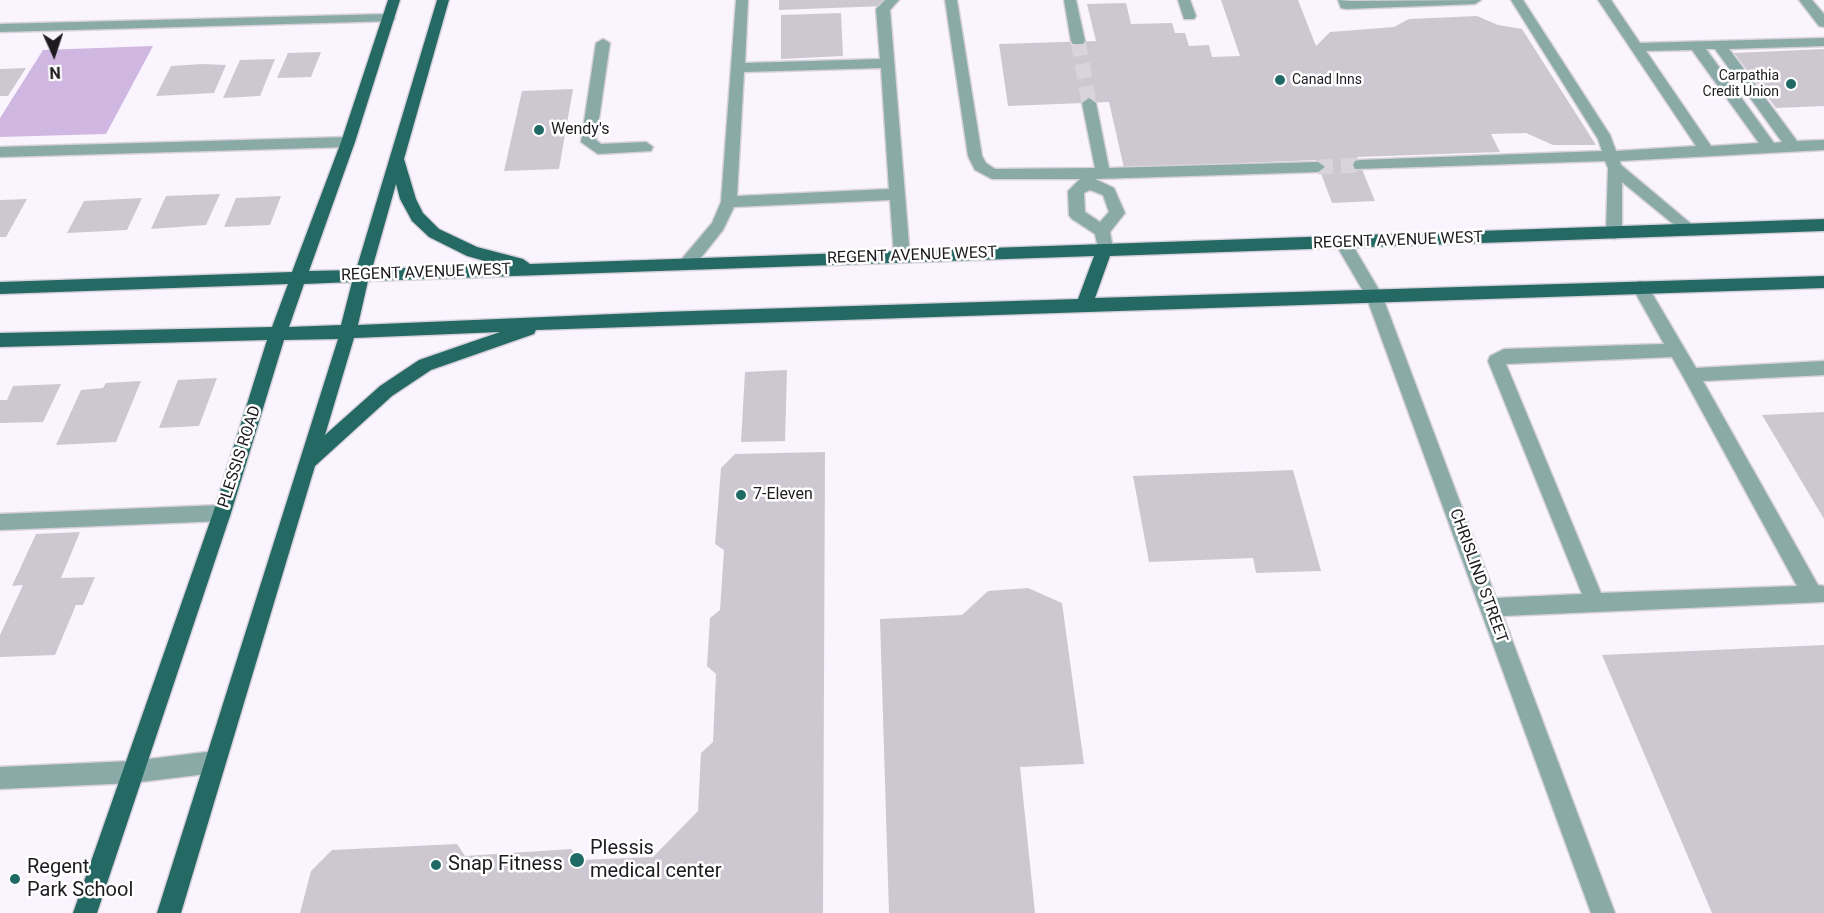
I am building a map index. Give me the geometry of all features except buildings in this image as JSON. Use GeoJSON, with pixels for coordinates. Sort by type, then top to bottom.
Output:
{"type":"FeatureCollection","features":[{"type":"Feature","properties":{"kind":"main road","name":"PLESSIS ROAD"},"geometry":{"type":"LineString","coordinates":[[85,913],[222,513],[278,333],[301,277],[394,0]]}},
{"type":"Feature","properties":{"kind":"main road"},"geometry":{"type":"LineString","coordinates":[[170,913],[214,762],[348,332],[362,275],[443,0]]}},
{"type":"Feature","properties":{"kind":"main road"},"geometry":{"type":"LineString","coordinates":[[397,160],[408,199],[417,217],[434,233],[472,252],[542,270]]}},
{"type":"Feature","properties":{"kind":"main road","name":"REGENT AVENUE WEST"},"geometry":{"type":"LineString","coordinates":[[0,288],[1824,225]]}},
{"type":"Feature","properties":{"kind":"main road"},"geometry":{"type":"LineString","coordinates":[[1084,305],[1105,249]]}},
{"type":"Feature","properties":{"kind":"main road"},"geometry":{"type":"LineString","coordinates":[[0,340],[348,332],[548,322],[1824,282]]}},
{"type":"Feature","properties":{"kind":"main road"},"geometry":{"type":"LineString","coordinates":[[307,462],[386,391],[425,365],[548,322]]}},
{"type":"Feature","properties":{"kind":"street"},"geometry":{"type":"LineString","coordinates":[[686,265],[718,226],[729,202],[742,0]]}},
{"type":"Feature","properties":{"kind":"street"},"geometry":{"type":"LineString","coordinates":[[893,0],[883,9],[902,257]]}},
{"type":"Feature","properties":{"kind":"street"},"geometry":{"type":"LineString","coordinates":[[951,0],[975,156],[980,166],[992,174],[1087,179],[1103,173],[1318,166]]}},
{"type":"Feature","properties":{"kind":"street"},"geometry":{"type":"LineString","coordinates":[[1070,0],[1078,41]]}},
{"type":"Feature","properties":{"kind":"street"},"geometry":{"type":"LineString","coordinates":[[1184,0],[1189,16]]}},
{"type":"Feature","properties":{"kind":"street"},"geometry":{"type":"LineString","coordinates":[[1344,0],[1346,5],[1474,0]]}},
{"type":"Feature","properties":{"kind":"street"},"geometry":{"type":"LineString","coordinates":[[1517,0],[1605,139],[1613,162],[1614,233]]}},
{"type":"Feature","properties":{"kind":"street"},"geometry":{"type":"LineString","coordinates":[[1604,0],[1706,150]]}},
{"type":"Feature","properties":{"kind":"street"},"geometry":{"type":"LineString","coordinates":[[1805,0],[1824,23]]}},
{"type":"Feature","properties":{"kind":"street"},"geometry":{"type":"LineString","coordinates":[[0,28],[388,18]]}},
{"type":"Feature","properties":{"kind":"street"},"geometry":{"type":"LineString","coordinates":[[1637,47],[1824,42]]}},
{"type":"Feature","properties":{"kind":"street"},"geometry":{"type":"LineString","coordinates":[[603,43],[588,142],[598,149],[646,147]]}},
{"type":"Feature","properties":{"kind":"street"},"geometry":{"type":"LineString","coordinates":[[1696,45],[1768,147]]}},
{"type":"Feature","properties":{"kind":"street"},"geometry":{"type":"LineString","coordinates":[[1719,45],[1793,146]]}},
{"type":"Feature","properties":{"kind":"street"},"geometry":{"type":"LineString","coordinates":[[738,68],[887,63]]}},
{"type":"Feature","properties":{"kind":"street"},"geometry":{"type":"LineString","coordinates":[[1089,103],[1103,173]]}},
{"type":"Feature","properties":{"kind":"street"},"geometry":{"type":"LineString","coordinates":[[0,152],[348,142]]}},
{"type":"Feature","properties":{"kind":"street"},"geometry":{"type":"LineString","coordinates":[[1360,165],[1613,162],[1706,150],[1824,145]]}},
{"type":"Feature","properties":{"kind":"street"},"geometry":{"type":"LineString","coordinates":[[1613,162],[1688,228]]}},
{"type":"Feature","properties":{"kind":"street"},"geometry":{"type":"LineString","coordinates":[[1087,179],[1076,191],[1077,215],[1102,231],[1105,249]]}},
{"type":"Feature","properties":{"kind":"street"},"geometry":{"type":"LineString","coordinates":[[1087,179],[1109,192],[1117,213],[1102,231]]}},
{"type":"Feature","properties":{"kind":"street"},"geometry":{"type":"LineString","coordinates":[[729,202],[897,194]]}},
{"type":"Feature","properties":{"kind":"street","name":"CHRISLIND STREET"},"geometry":{"type":"LineString","coordinates":[[1343,243],[1374,295],[1603,913]]}},
{"type":"Feature","properties":{"kind":"street"},"geometry":{"type":"LineString","coordinates":[[1490,607],[1818,594],[1640,287]]}},
{"type":"Feature","properties":{"kind":"street"},"geometry":{"type":"LineString","coordinates":[[1595,602],[1496,361],[1504,356],[1676,350]]}},
{"type":"Feature","properties":{"kind":"street"},"geometry":{"type":"LineString","coordinates":[[1691,375],[1824,368]]}},
{"type":"Feature","properties":{"kind":"street"},"geometry":{"type":"LineString","coordinates":[[0,522],[222,513]]}},
{"type":"Feature","properties":{"kind":"street"},"geometry":{"type":"LineString","coordinates":[[0,778],[132,772],[214,762]]}},
{"type":"Feature","properties":{"kind":"shaded area"},"geometry":{"type":"Polygon","coordinates":[[[153,46],[106,134],[0,137],[0,118],[43,50],[153,46]]]}},
{"type":"Feature","properties":{"kind":"tunnel"},"geometry":{"type":"LineString","coordinates":[[1078,41],[1089,103]]}},
{"type":"Feature","properties":{"kind":"tunnel"},"geometry":{"type":"LineString","coordinates":[[1318,167],[1360,165]]}},
{"type":"Feature","properties":{"kind":"place","name":"Canad Inns"},"geometry":{"type":"Point","coordinates":[1280,80]}},
{"type":"Feature","properties":{"kind":"place","name":"Carpathia Credit Union"},"geometry":{"type":"Point","coordinates":[1791,84]}},
{"type":"Feature","properties":{"kind":"place","name":"Wendy's"},"geometry":{"type":"Point","coordinates":[539,130]}},
{"type":"Feature","properties":{"kind":"place","name":"7-Eleven"},"geometry":{"type":"Point","coordinates":[741,495]}},
{"type":"Feature","properties":{"kind":"place","name":"Plessis medical center"},"geometry":{"type":"Point","coordinates":[577,860]}},
{"type":"Feature","properties":{"kind":"place","name":"Snap Fitness"},"geometry":{"type":"Point","coordinates":[436,865]}},
{"type":"Feature","properties":{"kind":"place","name":"Regent Park School"},"geometry":{"type":"Point","coordinates":[15,879]}}]}
